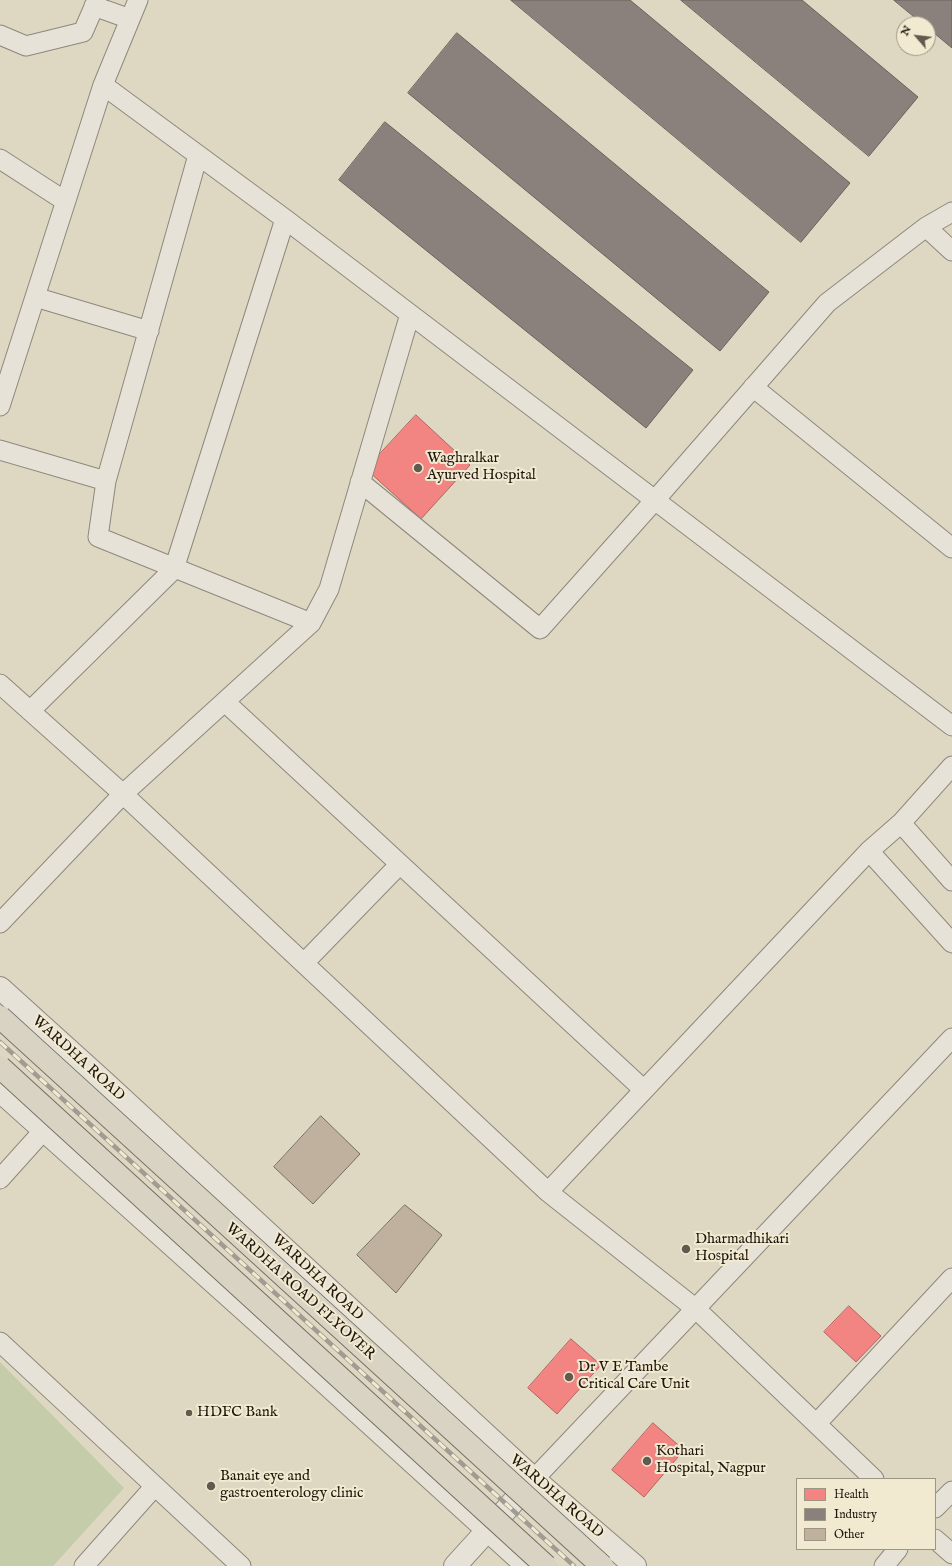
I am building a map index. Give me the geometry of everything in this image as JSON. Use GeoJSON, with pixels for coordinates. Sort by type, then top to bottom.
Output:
{"type":"FeatureCollection","features":[{"type":"Feature","properties":{"kind":"highway","name":"WARDHA ROAD FLYOVER"},"geometry":{"type":"LineString","coordinates":[[0,1017],[602,1566]]}},
{"type":"Feature","properties":{"kind":"highway"},"geometry":{"type":"LineString","coordinates":[[0,1066],[546,1566]]}},
{"type":"Feature","properties":{"kind":"street"},"geometry":{"type":"LineString","coordinates":[[0,406],[103,85],[138,0]]}},
{"type":"Feature","properties":{"kind":"street"},"geometry":{"type":"LineString","coordinates":[[0,35],[26,46],[83,32],[96,3],[130,19]]}},
{"type":"Feature","properties":{"kind":"street"},"geometry":{"type":"LineString","coordinates":[[103,85],[285,219],[952,726]]}},
{"type":"Feature","properties":{"kind":"street"},"geometry":{"type":"LineString","coordinates":[[198,155],[106,481],[98,537],[174,569],[311,623]]}},
{"type":"Feature","properties":{"kind":"street"},"geometry":{"type":"LineString","coordinates":[[0,159],[65,201]]}},
{"type":"Feature","properties":{"kind":"street"},"geometry":{"type":"LineString","coordinates":[[360,482],[540,629],[827,303],[926,227],[952,212]]}},
{"type":"Feature","properties":{"kind":"street"},"geometry":{"type":"LineString","coordinates":[[30,711],[174,569],[285,219]]}},
{"type":"Feature","properties":{"kind":"street"},"geometry":{"type":"LineString","coordinates":[[926,227],[952,251]]}},
{"type":"Feature","properties":{"kind":"street"},"geometry":{"type":"LineString","coordinates":[[35,297],[149,331]]}},
{"type":"Feature","properties":{"kind":"street"},"geometry":{"type":"LineString","coordinates":[[0,923],[123,794],[311,623],[329,589],[410,314]]}},
{"type":"Feature","properties":{"kind":"street"},"geometry":{"type":"LineString","coordinates":[[753,386],[951,546]]}},
{"type":"Feature","properties":{"kind":"street"},"geometry":{"type":"LineString","coordinates":[[0,450],[106,481]]}},
{"type":"Feature","properties":{"kind":"street"},"geometry":{"type":"LineString","coordinates":[[0,684],[123,794],[548,1192],[696,1309],[873,1478]]}},
{"type":"Feature","properties":{"kind":"street"},"geometry":{"type":"LineString","coordinates":[[224,702],[644,1090]]}},
{"type":"Feature","properties":{"kind":"street"},"geometry":{"type":"LineString","coordinates":[[548,1192],[869,851],[901,823],[952,766]]}},
{"type":"Feature","properties":{"kind":"street"},"geometry":{"type":"LineString","coordinates":[[901,823],[952,881]]}},
{"type":"Feature","properties":{"kind":"street"},"geometry":{"type":"LineString","coordinates":[[869,851],[952,942]]}},
{"type":"Feature","properties":{"kind":"street"},"geometry":{"type":"LineString","coordinates":[[304,963],[400,864]]}},
{"type":"Feature","properties":{"kind":"street","name":"WARDHA ROAD"},"geometry":{"type":"LineString","coordinates":[[0,988],[534,1479],[635,1566]]}},
{"type":"Feature","properties":{"kind":"street"},"geometry":{"type":"LineString","coordinates":[[455,1566],[534,1479],[952,1038]]}},
{"type":"Feature","properties":{"kind":"street"},"geometry":{"type":"LineString","coordinates":[[0,1091],[286,1347],[527,1566]]}},
{"type":"Feature","properties":{"kind":"street"},"geometry":{"type":"LineString","coordinates":[[0,1179],[44,1130]]}},
{"type":"Feature","properties":{"kind":"street"},"geometry":{"type":"LineString","coordinates":[[817,1423],[952,1278]]}},
{"type":"Feature","properties":{"kind":"street"},"geometry":{"type":"LineString","coordinates":[[0,1342],[240,1566]]}},
{"type":"Feature","properties":{"kind":"street"},"geometry":{"type":"LineString","coordinates":[[84,1566],[155,1486]]}},
{"type":"Feature","properties":{"kind":"street"},"geometry":{"type":"LineString","coordinates":[[936,1507],[952,1490]]}},
{"type":"Feature","properties":{"kind":"street"},"geometry":{"type":"LineString","coordinates":[[936,1540],[952,1554]]}},
{"type":"Feature","properties":{"kind":"street"},"geometry":{"type":"LineString","coordinates":[[884,1566],[897,1550]]}},
{"type":"Feature","properties":{"kind":"green space"},"geometry":{"type":"Polygon","coordinates":[[[0,1362],[124,1488],[53,1566],[0,1566],[0,1362]]]}},
{"type":"Feature","properties":{"kind":"building: Health"},"geometry":{"type":"Polygon","coordinates":[[[416,415],[470,465],[421,519],[366,469],[416,415]]]}},
{"type":"Feature","properties":{"kind":"building: Health"},"geometry":{"type":"Polygon","coordinates":[[[849,1306],[881,1336],[856,1362],[824,1332],[849,1306]]]}},
{"type":"Feature","properties":{"kind":"building: Health"},"geometry":{"type":"Polygon","coordinates":[[[571,1339],[601,1365],[557,1414],[528,1388],[571,1339]]]}},
{"type":"Feature","properties":{"kind":"building: Health"},"geometry":{"type":"Polygon","coordinates":[[[653,1423],[684,1450],[644,1497],[612,1470],[653,1423]]]}},
{"type":"Feature","properties":{"kind":"building: Industry"},"geometry":{"type":"Polygon","coordinates":[[[511,0],[630,0],[850,183],[801,242],[511,0]]]}},
{"type":"Feature","properties":{"kind":"building: Industry"},"geometry":{"type":"Polygon","coordinates":[[[681,0],[802,0],[918,97],[869,156],[681,0]]]}},
{"type":"Feature","properties":{"kind":"building: Industry"},"geometry":{"type":"Polygon","coordinates":[[[894,0],[952,0],[952,48],[936,35],[936,16],[913,16],[894,0]]]}},
{"type":"Feature","properties":{"kind":"building: Industry"},"geometry":{"type":"Polygon","coordinates":[[[457,33],[769,292],[720,351],[408,93],[457,33]]]}},
{"type":"Feature","properties":{"kind":"building: Industry"},"geometry":{"type":"Polygon","coordinates":[[[385,122],[693,370],[646,428],[339,180],[385,122]]]}},
{"type":"Feature","properties":{"kind":"building: Other"},"geometry":{"type":"Polygon","coordinates":[[[321,1116],[360,1154],[313,1204],[274,1167],[321,1116]]]}},
{"type":"Feature","properties":{"kind":"building: Other"},"geometry":{"type":"Polygon","coordinates":[[[405,1205],[442,1235],[396,1293],[357,1255],[405,1205]]]}},
{"type":"Feature","properties":{"kind":"railway"},"geometry":{"type":"LineString","coordinates":[[0,1042],[574,1566]]}},
{"type":"Feature","properties":{"kind":"railway"},"geometry":{"type":"LineString","coordinates":[[0,1059],[555,1566]]}},
{"type":"Feature","properties":{"kind":"place","name":"Waghralkar Ayurved Hospital"},"geometry":{"type":"Point","coordinates":[418,468]}},
{"type":"Feature","properties":{"kind":"place","name":"Dharmadhikari Hospital"},"geometry":{"type":"Point","coordinates":[686,1249]}},
{"type":"Feature","properties":{"kind":"place","name":"Dr V E Tambe Critical Care Unit"},"geometry":{"type":"Point","coordinates":[569,1377]}},
{"type":"Feature","properties":{"kind":"place","name":"HDFC Bank"},"geometry":{"type":"Point","coordinates":[189,1413]}},
{"type":"Feature","properties":{"kind":"place","name":"Kothari Hospital, Nagpur"},"geometry":{"type":"Point","coordinates":[647,1461]}},
{"type":"Feature","properties":{"kind":"place","name":"Banait eye and gastroenterology clinic"},"geometry":{"type":"Point","coordinates":[211,1486]}}]}
